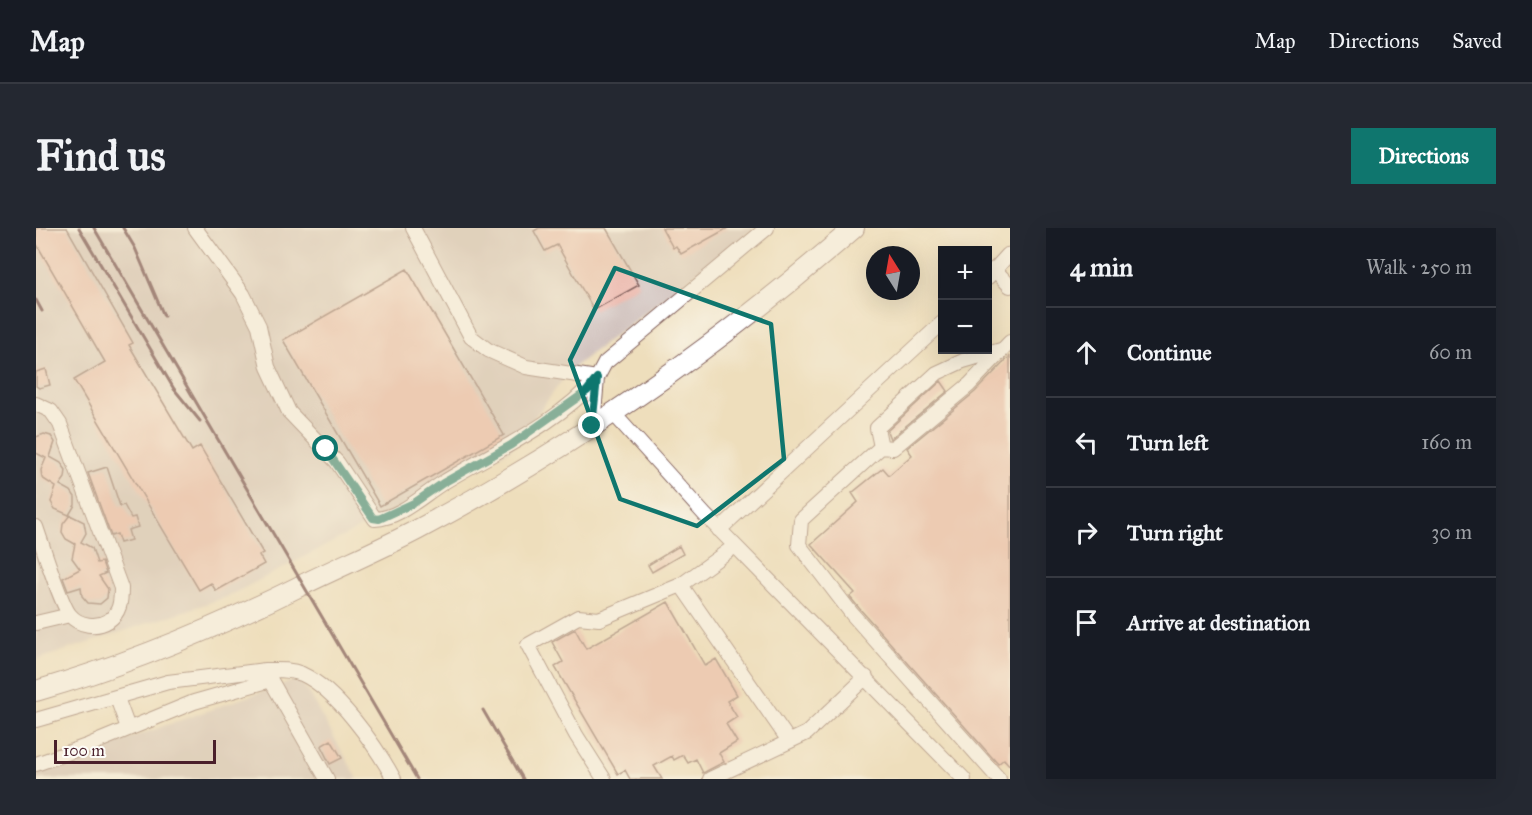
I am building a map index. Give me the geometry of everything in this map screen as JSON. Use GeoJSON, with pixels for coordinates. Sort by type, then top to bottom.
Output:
{"type":"FeatureCollection","features":[{"type":"Feature","properties":{"kind":"highway"},"geometry":{"type":"LineString","coordinates":[[36,691],[132,660],[255,609],[417,530],[502,482],[613,413],[738,323],[854,228]]}},
{"type":"Feature","properties":{"kind":"street"},"geometry":{"type":"LineString","coordinates":[[195,228],[243,294],[259,326],[268,367],[290,412],[337,462],[375,519],[414,503],[443,483],[511,445],[587,391],[605,363],[767,228]]}},
{"type":"Feature","properties":{"kind":"street"},"geometry":{"type":"LineString","coordinates":[[413,228],[471,337],[488,350],[526,367],[597,378]]}},
{"type":"Feature","properties":{"kind":"street"},"geometry":{"type":"LineString","coordinates":[[992,272],[1008,255],[1010,256]]}},
{"type":"Feature","properties":{"kind":"street"},"geometry":{"type":"LineString","coordinates":[[992,274],[1010,286]]}},
{"type":"Feature","properties":{"kind":"street"},"geometry":{"type":"LineString","coordinates":[[719,530],[938,327]]}},
{"type":"Feature","properties":{"kind":"street"},"geometry":{"type":"LineString","coordinates":[[999,779],[852,614],[799,545],[801,520],[881,447],[893,448],[969,385],[1006,346]]}},
{"type":"Feature","properties":{"kind":"street"},"geometry":{"type":"LineString","coordinates":[[881,447],[877,428],[937,373],[1006,346]]}},
{"type":"Feature","properties":{"kind":"street"},"geometry":{"type":"LineString","coordinates":[[592,426],[597,378]]}},
{"type":"Feature","properties":{"kind":"street"},"geometry":{"type":"LineString","coordinates":[[36,404],[51,411],[60,424],[121,588],[121,603],[115,617],[102,625],[87,625],[70,615],[36,527]]}},
{"type":"Feature","properties":{"kind":"street"},"geometry":{"type":"LineString","coordinates":[[613,413],[719,530],[964,779]]}},
{"type":"Feature","properties":{"kind":"street"},"geometry":{"type":"LineString","coordinates":[[604,779],[576,735],[528,645],[578,617],[599,619],[681,585],[735,546]]}},
{"type":"Feature","properties":{"kind":"street"},"geometry":{"type":"LineString","coordinates":[[681,585],[789,741]]}},
{"type":"Feature","properties":{"kind":"street"},"geometry":{"type":"LineString","coordinates":[[36,623],[70,615]]}},
{"type":"Feature","properties":{"kind":"street"},"geometry":{"type":"LineString","coordinates":[[36,764],[285,669],[312,680],[348,712],[367,736],[394,779]]}},
{"type":"Feature","properties":{"kind":"street"},"geometry":{"type":"LineString","coordinates":[[36,720],[168,682],[268,675]]}},
{"type":"Feature","properties":{"kind":"street"},"geometry":{"type":"LineString","coordinates":[[268,675],[327,779]]}},
{"type":"Feature","properties":{"kind":"street"},"geometry":{"type":"LineString","coordinates":[[710,779],[807,733],[866,677]]}},
{"type":"Feature","properties":{"kind":"street"},"geometry":{"type":"LineString","coordinates":[[117,698],[128,728]]}},
{"type":"Feature","properties":{"kind":"highlighted area"},"geometry":{"type":"Polygon","coordinates":[[[615,268],[771,324],[784,459],[697,526],[620,499],[570,360],[615,268]]]}},
{"type":"Feature","properties":{"kind":"shaded area"},"geometry":{"type":"Polygon","coordinates":[[[36,228],[755,228],[571,369],[510,450],[227,597],[36,660],[36,228]]]}},
{"type":"Feature","properties":{"kind":"shaded area"},"geometry":{"type":"Polygon","coordinates":[[[300,678],[358,779],[36,779],[36,771],[300,678]]]}},
{"type":"Feature","properties":{"kind":"building"},"geometry":{"type":"Polygon","coordinates":[[[36,228],[67,228],[133,343],[129,345],[192,451],[200,446],[263,553],[259,555],[264,564],[216,591],[211,583],[199,590],[74,380],[105,362],[36,243],[36,228]]]}},
{"type":"Feature","properties":{"kind":"building"},"geometry":{"type":"Polygon","coordinates":[[[539,228],[606,228],[639,285],[594,310],[557,245],[545,251],[534,231],[539,228]]]}},
{"type":"Feature","properties":{"kind":"building"},"geometry":{"type":"Polygon","coordinates":[[[662,228],[728,228],[681,254],[676,246],[673,248],[662,228]]]}},
{"type":"Feature","properties":{"kind":"building"},"geometry":{"type":"Polygon","coordinates":[[[407,269],[504,435],[380,506],[283,340],[407,269]]]}},
{"type":"Feature","properties":{"kind":"building"},"geometry":{"type":"Polygon","coordinates":[[[1010,356],[1010,766],[1004,759],[998,764],[859,608],[850,597],[855,593],[811,544],[858,502],[852,493],[883,468],[889,475],[912,455],[907,448],[975,392],[1010,356]]]}},
{"type":"Feature","properties":{"kind":"building"},"geometry":{"type":"Polygon","coordinates":[[[46,369],[50,385],[39,388],[36,386],[36,372],[46,369]]]}},
{"type":"Feature","properties":{"kind":"building"},"geometry":{"type":"Polygon","coordinates":[[[941,381],[948,391],[890,439],[887,431],[941,381]]]}},
{"type":"Feature","properties":{"kind":"building"},"geometry":{"type":"Polygon","coordinates":[[[44,434],[51,436],[55,442],[50,457],[61,463],[66,470],[65,478],[60,485],[71,491],[75,497],[75,505],[69,515],[55,509],[51,502],[56,487],[42,478],[41,470],[46,458],[36,453],[36,437],[44,434]]]}},
{"type":"Feature","properties":{"kind":"building"},"geometry":{"type":"Polygon","coordinates":[[[107,467],[120,506],[124,505],[131,518],[135,517],[138,527],[128,530],[131,540],[120,543],[117,534],[111,536],[88,473],[107,467]]]}},
{"type":"Feature","properties":{"kind":"building"},"geometry":{"type":"Polygon","coordinates":[[[70,515],[84,522],[86,533],[81,542],[92,548],[97,563],[102,562],[106,573],[99,576],[108,589],[107,598],[100,604],[88,603],[82,596],[81,587],[68,591],[63,578],[80,569],[72,558],[75,544],[66,539],[62,532],[63,524],[70,515]]]}},
{"type":"Feature","properties":{"kind":"building"},"geometry":{"type":"Polygon","coordinates":[[[679,546],[683,554],[652,572],[648,565],[679,546]]]}},
{"type":"Feature","properties":{"kind":"building"},"geometry":{"type":"Polygon","coordinates":[[[668,602],[705,666],[716,659],[737,695],[727,701],[737,717],[726,724],[737,742],[719,753],[724,762],[703,773],[696,759],[688,763],[683,755],[674,760],[672,756],[654,766],[662,779],[630,779],[625,770],[618,774],[555,667],[563,662],[552,642],[575,629],[586,649],[668,602]]]}},
{"type":"Feature","properties":{"kind":"building"},"geometry":{"type":"Polygon","coordinates":[[[331,740],[342,758],[330,764],[321,746],[331,740]]]}},
{"type":"Feature","properties":{"kind":"railway"},"geometry":{"type":"LineString","coordinates":[[79,228],[174,389],[200,421]]}},
{"type":"Feature","properties":{"kind":"railway"},"geometry":{"type":"LineString","coordinates":[[94,228],[417,779]]}},
{"type":"Feature","properties":{"kind":"railway"},"geometry":{"type":"LineString","coordinates":[[123,228],[135,248],[164,316]]}},
{"type":"Feature","properties":{"kind":"railway"},"geometry":{"type":"LineString","coordinates":[[36,300],[42,311]]}},
{"type":"Feature","properties":{"kind":"railway"},"geometry":{"type":"LineString","coordinates":[[483,710],[523,779]]}},
{"type":"Feature","properties":{"kind":"route"},"geometry":{"type":"LineString","coordinates":[[326,449],[373,518],[379,519],[414,503],[443,483],[511,445],[587,391],[597,378],[592,426]]}}]}
